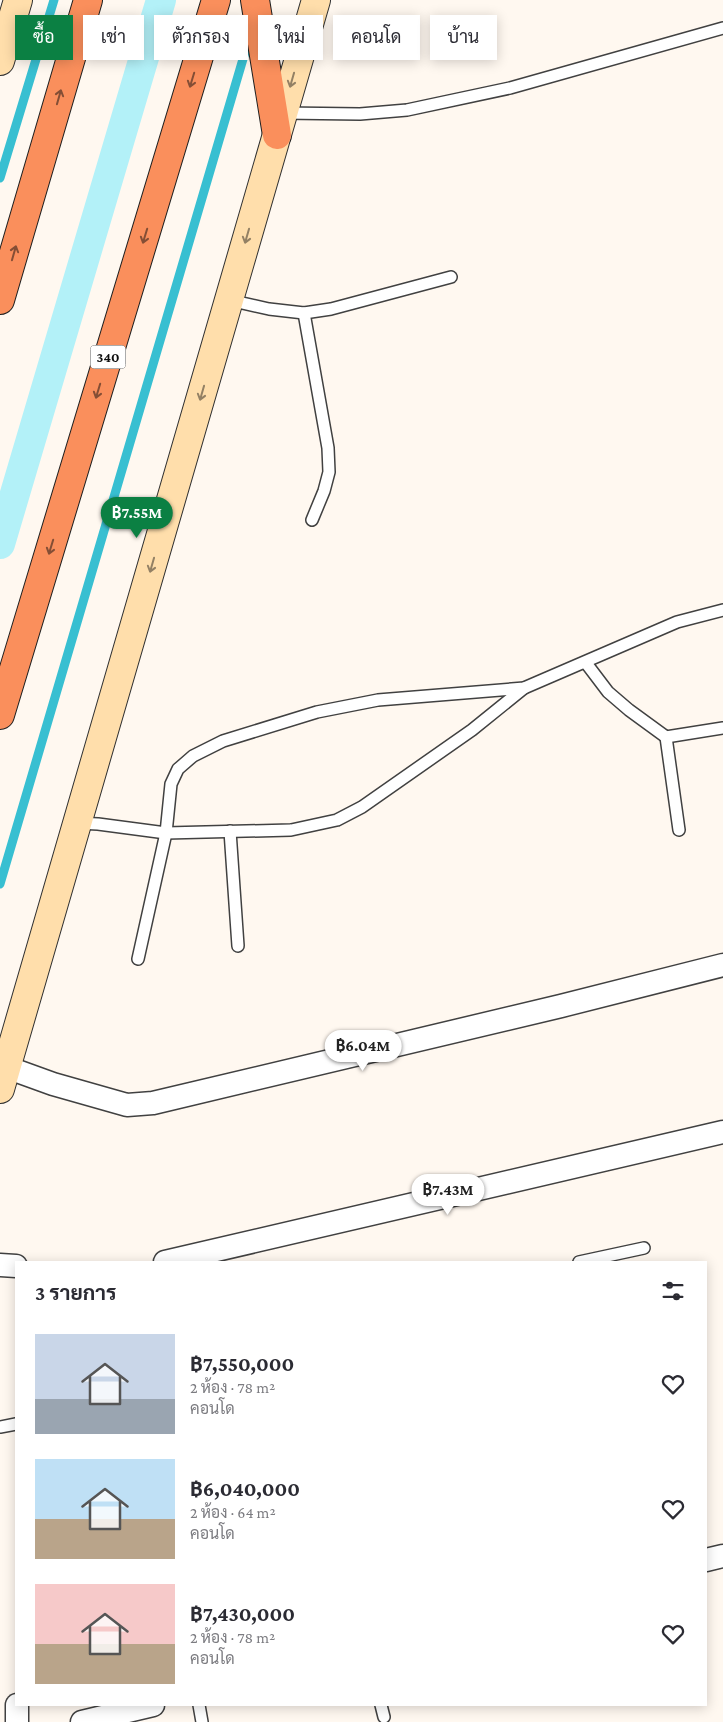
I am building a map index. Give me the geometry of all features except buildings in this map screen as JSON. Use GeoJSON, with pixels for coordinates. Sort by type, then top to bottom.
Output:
{"type":"FeatureCollection","features":[{"type":"Feature","properties":{"kind":"highway"},"geometry":{"type":"LineString","coordinates":[[0,300],[88,0]]}},
{"type":"Feature","properties":{"kind":"highway","name":"340"},"geometry":{"type":"LineString","coordinates":[[0,715],[216,0]]}},
{"type":"Feature","properties":{"kind":"highway"},"geometry":{"type":"LineString","coordinates":[[255,0],[280,124]]}},
{"type":"Feature","properties":{"kind":"main road"},"geometry":{"type":"LineString","coordinates":[[0,61],[18,0]]}},
{"type":"Feature","properties":{"kind":"main road"},"geometry":{"type":"LineString","coordinates":[[3,1078],[316,0]]}},
{"type":"Feature","properties":{"kind":"street"},"geometry":{"type":"LineString","coordinates":[[3,1078],[53,1084],[127,1106],[153,1103],[723,966]]}},
{"type":"Feature","properties":{"kind":"street"},"geometry":{"type":"LineString","coordinates":[[169,1261],[723,1132]]}},
{"type":"Feature","properties":{"kind":"street"},"geometry":{"type":"LineString","coordinates":[[0,1264],[15,1266]]}},
{"type":"Feature","properties":{"kind":"street"},"geometry":{"type":"LineString","coordinates":[[707,1560],[723,1556]]}},
{"type":"Feature","properties":{"kind":"street"},"geometry":{"type":"LineString","coordinates":[[17,1706],[17,1722]]}},
{"type":"Feature","properties":{"kind":"street"},"geometry":{"type":"LineString","coordinates":[[82,1722],[149,1706]]}},
{"type":"Feature","properties":{"kind":"lane"},"geometry":{"type":"LineString","coordinates":[[280,124],[407,110],[510,88],[723,28]]}},
{"type":"Feature","properties":{"kind":"lane"},"geometry":{"type":"LineString","coordinates":[[229,300],[269,309],[304,313],[331,309],[451,277]]}},
{"type":"Feature","properties":{"kind":"lane"},"geometry":{"type":"LineString","coordinates":[[304,313],[329,456],[329,472],[324,491],[312,520]]}},
{"type":"Feature","properties":{"kind":"lane"},"geometry":{"type":"LineString","coordinates":[[77,823],[166,833],[291,830],[337,820],[362,807],[472,730],[524,688],[586,663],[677,622],[723,610]]}},
{"type":"Feature","properties":{"kind":"lane"},"geometry":{"type":"LineString","coordinates":[[586,663],[608,692],[666,737],[723,728]]}},
{"type":"Feature","properties":{"kind":"lane"},"geometry":{"type":"LineString","coordinates":[[138,959],[166,833],[171,784],[178,769],[194,756],[223,741],[317,712],[378,700],[524,688]]}},
{"type":"Feature","properties":{"kind":"lane"},"geometry":{"type":"LineString","coordinates":[[666,737],[679,830]]}},
{"type":"Feature","properties":{"kind":"lane"},"geometry":{"type":"LineString","coordinates":[[230,831],[238,946]]}},
{"type":"Feature","properties":{"kind":"lane"},"geometry":{"type":"LineString","coordinates":[[584,1261],[644,1248]]}},
{"type":"Feature","properties":{"kind":"lane"},"geometry":{"type":"LineString","coordinates":[[0,1427],[15,1424]]}},
{"type":"Feature","properties":{"kind":"lane"},"geometry":{"type":"LineString","coordinates":[[199,1706],[202,1722]]}},
{"type":"Feature","properties":{"kind":"lane"},"geometry":{"type":"LineString","coordinates":[[381,1706],[384,1717]]}},
{"type":"Feature","properties":{"kind":"waterway"},"geometry":{"type":"LineString","coordinates":[[0,178],[54,0]]}},
{"type":"Feature","properties":{"kind":"waterway"},"geometry":{"type":"LineString","coordinates":[[0,544],[161,0]]}},
{"type":"Feature","properties":{"kind":"waterway"},"geometry":{"type":"LineString","coordinates":[[0,884],[243,60]]}}]}
